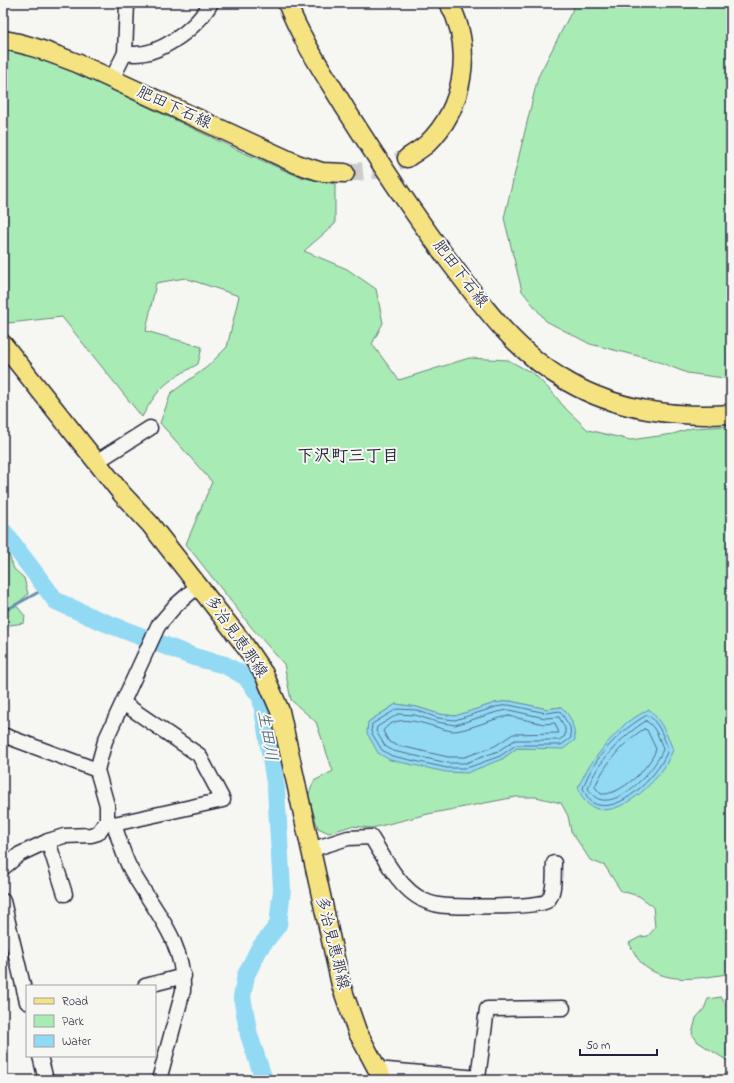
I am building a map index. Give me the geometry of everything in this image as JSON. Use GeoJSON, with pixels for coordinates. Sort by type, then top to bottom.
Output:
{"type":"FeatureCollection","features":[{"type":"Feature","properties":{"kind":"main road","name":"肥田下石線"},"geometry":{"type":"LineString","coordinates":[[287,3],[315,60],[364,138],[420,221],[475,296],[500,326],[527,353],[568,382],[595,395],[622,404],[659,412],[731,414]]}},
{"type":"Feature","properties":{"kind":"main road"},"geometry":{"type":"LineString","coordinates":[[407,158],[432,138],[446,119],[458,94],[462,73],[463,53],[458,22],[449,3]]}},
{"type":"Feature","properties":{"kind":"main road","name":"肥田下石線"},"geometry":{"type":"LineString","coordinates":[[3,40],[20,43],[45,51],[112,79],[297,164],[322,172],[344,173]]}},
{"type":"Feature","properties":{"kind":"main road","name":"多治見恵那線"},"geometry":{"type":"LineString","coordinates":[[3,344],[96,462],[198,585],[260,668],[272,691],[280,711],[341,985],[357,1031],[380,1074]]}},
{"type":"Feature","properties":{"kind":"street"},"geometry":{"type":"LineString","coordinates":[[112,79],[124,53],[127,3]]}},
{"type":"Feature","properties":{"kind":"street"},"geometry":{"type":"LineString","coordinates":[[124,53],[135,55],[144,53],[172,42],[189,28],[211,3]]}},
{"type":"Feature","properties":{"kind":"street"},"geometry":{"type":"LineString","coordinates":[[96,462],[150,428]]}},
{"type":"Feature","properties":{"kind":"street"},"geometry":{"type":"LineString","coordinates":[[159,1080],[181,1003],[184,976],[181,958],[171,934],[130,868],[110,822],[107,805],[97,770],[105,741],[158,626],[175,606],[198,585]]}},
{"type":"Feature","properties":{"kind":"street"},"geometry":{"type":"LineString","coordinates":[[3,868],[20,854],[48,841],[64,836],[91,835],[98,832],[110,822],[223,800],[198,755],[123,703]]}},
{"type":"Feature","properties":{"kind":"street"},"geometry":{"type":"LineString","coordinates":[[3,735],[97,770]]}},
{"type":"Feature","properties":{"kind":"street"},"geometry":{"type":"LineString","coordinates":[[310,850],[348,838],[371,837],[403,884],[423,900],[437,905],[512,906],[540,904],[547,901],[552,893],[554,863]]}},
{"type":"Feature","properties":{"kind":"street"},"geometry":{"type":"LineString","coordinates":[[48,841],[65,894]]}},
{"type":"Feature","properties":{"kind":"street"},"geometry":{"type":"LineString","coordinates":[[3,901],[6,933],[26,999]]}},
{"type":"Feature","properties":{"kind":"street"},"geometry":{"type":"LineString","coordinates":[[149,985],[184,976]]}},
{"type":"Feature","properties":{"kind":"street"},"geometry":{"type":"LineString","coordinates":[[380,1074],[478,1078],[487,1009],[563,1008]]}},
{"type":"Feature","properties":{"kind":"street"},"geometry":{"type":"LineString","coordinates":[[40,1057],[46,1080]]}},
{"type":"Feature","properties":{"kind":"green space"},"geometry":{"type":"Polygon","coordinates":[[[576,3],[731,3],[731,379],[687,373],[654,360],[590,344],[546,321],[522,291],[504,218],[538,77],[576,3]]]}},
{"type":"Feature","properties":{"kind":"green space"},"geometry":{"type":"Polygon","coordinates":[[[3,50],[32,56],[62,66],[240,151],[300,177],[335,184],[335,224],[304,251],[347,269],[376,289],[383,323],[372,344],[399,380],[469,358],[508,360],[534,374],[565,408],[588,430],[630,440],[673,434],[692,428],[731,426],[731,971],[727,974],[707,977],[676,978],[656,973],[644,966],[629,943],[640,937],[648,936],[655,928],[653,906],[639,896],[621,891],[605,866],[590,860],[571,831],[568,816],[561,803],[536,797],[516,797],[428,814],[372,828],[351,826],[329,833],[318,828],[308,796],[314,781],[333,771],[316,722],[291,700],[284,664],[252,628],[186,544],[212,482],[160,423],[171,393],[207,367],[227,347],[239,296],[185,278],[156,283],[146,331],[202,347],[198,364],[178,375],[165,385],[159,391],[142,417],[62,317],[9,323],[3,316],[3,50]],[[510,701],[495,703],[456,716],[439,714],[417,707],[396,704],[368,722],[391,760],[407,762],[502,759],[517,748],[537,748],[561,707],[547,709],[510,701]]]}},
{"type":"Feature","properties":{"kind":"green space"},"geometry":{"type":"Polygon","coordinates":[[[3,548],[9,555],[14,569],[24,578],[28,594],[16,605],[25,616],[24,623],[3,626],[3,548]]]}},
{"type":"Feature","properties":{"kind":"green space"},"geometry":{"type":"Polygon","coordinates":[[[721,997],[731,1014],[731,1063],[698,1042],[692,1034],[696,1018],[704,1009],[708,999],[721,997]]]}},
{"type":"Feature","properties":{"kind":"water"},"geometry":{"type":"Polygon","coordinates":[[[510,701],[547,709],[561,707],[568,714],[572,722],[575,740],[563,749],[517,748],[502,759],[467,773],[446,772],[390,760],[378,753],[367,733],[368,722],[396,704],[417,707],[439,714],[455,716],[495,703],[510,701]]]}},
{"type":"Feature","properties":{"kind":"water"},"geometry":{"type":"Polygon","coordinates":[[[649,709],[663,728],[673,750],[666,765],[648,786],[627,802],[616,808],[605,810],[594,808],[584,800],[578,787],[588,768],[606,744],[627,722],[649,709]]]}},
{"type":"Feature","properties":{"kind":"waterway","name":"生田川"},"geometry":{"type":"LineString","coordinates":[[3,531],[56,601],[96,619],[194,657],[225,665],[246,677],[261,697],[276,789],[282,889],[278,925],[259,949],[246,975],[242,997],[249,1035],[264,1080]]}},
{"type":"Feature","properties":{"kind":"waterway"},"geometry":{"type":"LineString","coordinates":[[3,608],[8,609],[46,588]]}},
{"type":"Feature","properties":{"kind":"tunnel"},"geometry":{"type":"LineString","coordinates":[[345,173],[375,170],[407,158]]}},
{"type":"Feature","properties":{"kind":"district","name":"下沢町三丁目"},"geometry":{"type":"Point","coordinates":[348,456]}}]}
